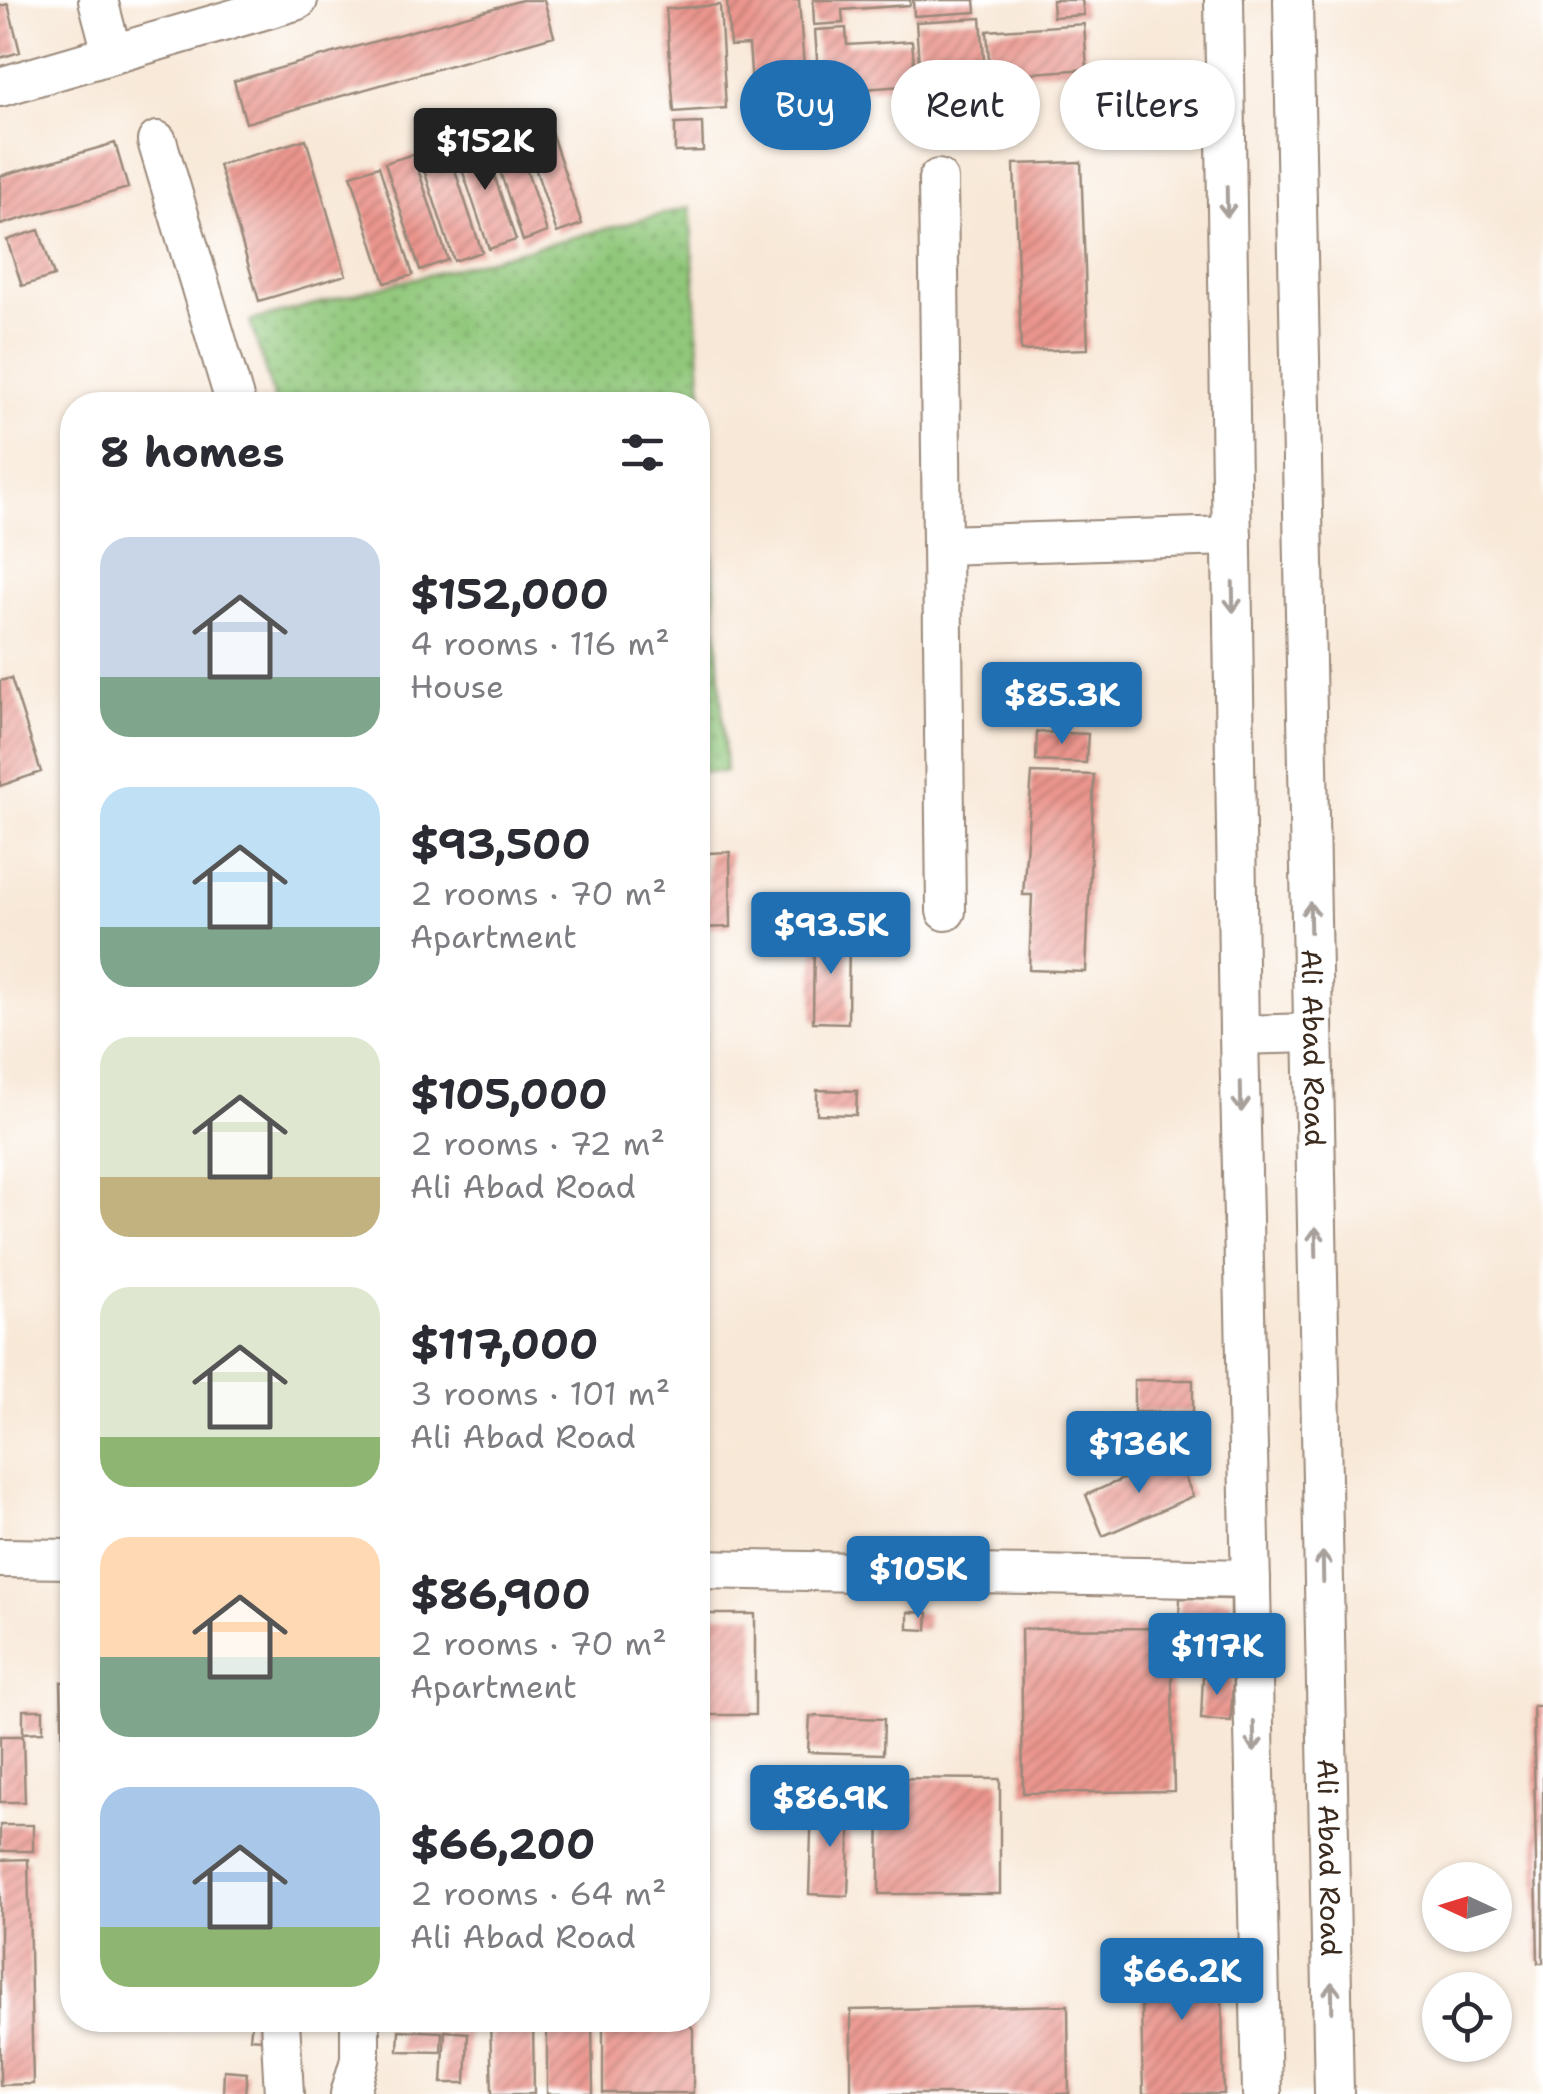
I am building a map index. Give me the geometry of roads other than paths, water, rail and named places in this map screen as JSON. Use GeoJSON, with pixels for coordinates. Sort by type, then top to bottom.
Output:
{"type":"FeatureCollection","features":[{"type":"Feature","properties":{"kind":"street"},"geometry":{"type":"LineString","coordinates":[[98,0],[112,53]]}},
{"type":"Feature","properties":{"kind":"street"},"geometry":{"type":"LineString","coordinates":[[0,87],[298,0]]}},
{"type":"Feature","properties":{"kind":"street"},"geometry":{"type":"LineString","coordinates":[[1224,0],[1239,1035],[1262,2094]]}},
{"type":"Feature","properties":{"kind":"street","name":"Ali Abad Road"},"geometry":{"type":"LineString","coordinates":[[1293,0],[1334,2094]]}},
{"type":"Feature","properties":{"kind":"street"},"geometry":{"type":"LineString","coordinates":[[157,141],[232,392]]}},
{"type":"Feature","properties":{"kind":"street"},"geometry":{"type":"LineString","coordinates":[[938,179],[946,910]]}},
{"type":"Feature","properties":{"kind":"street"},"geometry":{"type":"LineString","coordinates":[[942,546],[1232,536]]}},
{"type":"Feature","properties":{"kind":"street"},"geometry":{"type":"LineString","coordinates":[[1239,1035],[1312,1033]]}},
{"type":"Feature","properties":{"kind":"street"},"geometry":{"type":"LineString","coordinates":[[0,1558],[60,1560]]}},
{"type":"Feature","properties":{"kind":"street"},"geometry":{"type":"LineString","coordinates":[[710,1569],[1251,1578]]}},
{"type":"Feature","properties":{"kind":"street"},"geometry":{"type":"LineString","coordinates":[[281,2032],[284,2094]]}},
{"type":"Feature","properties":{"kind":"street"},"geometry":{"type":"LineString","coordinates":[[350,2094],[360,2060],[360,2032]]}}]}
